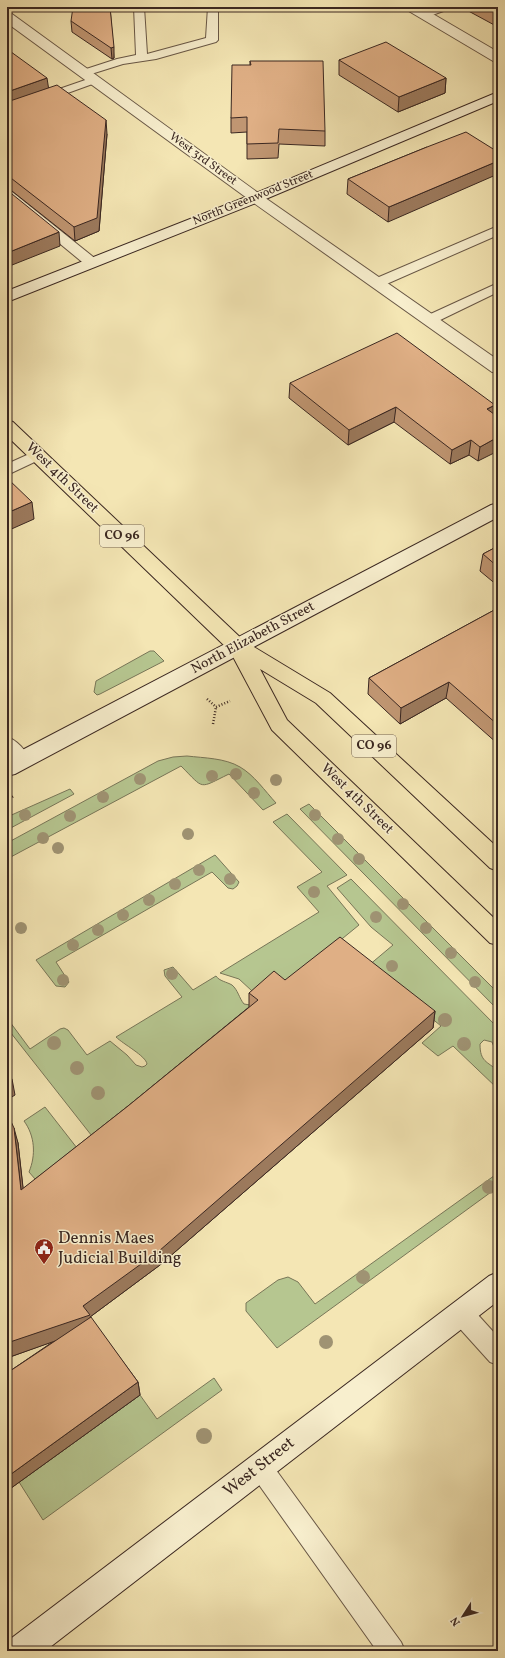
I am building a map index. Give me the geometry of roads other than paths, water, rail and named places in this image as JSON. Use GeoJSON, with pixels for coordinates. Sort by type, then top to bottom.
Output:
{"type":"FeatureCollection","features":[{"type":"Feature","properties":{"kind":"main road","name":"West 4th Street"},"geometry":{"type":"LineString","coordinates":[[7,426],[237,646],[323,698],[498,862]]}},
{"type":"Feature","properties":{"kind":"main road","name":"West 4th Street"},"geometry":{"type":"LineString","coordinates":[[237,646],[279,725],[498,936]]}},
{"type":"Feature","properties":{"kind":"street"},"geometry":{"type":"LineString","coordinates":[[412,7],[498,58]]}},
{"type":"Feature","properties":{"kind":"street","name":"West 3rd Street"},"geometry":{"type":"LineString","coordinates":[[7,17],[256,198],[498,368]]}},
{"type":"Feature","properties":{"kind":"street","name":"North Greenwood Street"},"geometry":{"type":"LineString","coordinates":[[7,297],[256,198],[498,96]]}},
{"type":"Feature","properties":{"kind":"street","name":"North Elizabeth Street"},"geometry":{"type":"LineString","coordinates":[[14,764],[498,509]]}},
{"type":"Feature","properties":{"kind":"street","name":"West Street"},"geometry":{"type":"LineString","coordinates":[[20,1651],[498,1285]]}},
{"type":"Feature","properties":{"kind":"lane"},"geometry":{"type":"LineString","coordinates":[[139,7],[142,58]]}},
{"type":"Feature","properties":{"kind":"lane"},"geometry":{"type":"LineString","coordinates":[[7,111],[89,77],[122,61],[156,56],[212,40],[213,7]]}},
{"type":"Feature","properties":{"kind":"lane"},"geometry":{"type":"LineString","coordinates":[[424,14],[445,7]]}},
{"type":"Feature","properties":{"kind":"lane"},"geometry":{"type":"LineString","coordinates":[[7,194],[92,263]]}},
{"type":"Feature","properties":{"kind":"lane"},"geometry":{"type":"LineString","coordinates":[[377,283],[498,230]]}},
{"type":"Feature","properties":{"kind":"lane"},"geometry":{"type":"LineString","coordinates":[[429,320],[498,287]]}},
{"type":"Feature","properties":{"kind":"lane"},"geometry":{"type":"LineString","coordinates":[[7,470],[38,456]]}},
{"type":"Feature","properties":{"kind":"lane"},"geometry":{"type":"LineString","coordinates":[[7,743],[14,764]]}},
{"type":"Feature","properties":{"kind":"lane"},"geometry":{"type":"LineString","coordinates":[[462,1313],[498,1354]]}},
{"type":"Feature","properties":{"kind":"lane"},"geometry":{"type":"LineString","coordinates":[[260,1467],[392,1651]]}},
{"type":"Feature","properties":{"kind":"place","name":"Dennis Maes Judicial Building"},"geometry":{"type":"Point","coordinates":[44,1265]}}]}
